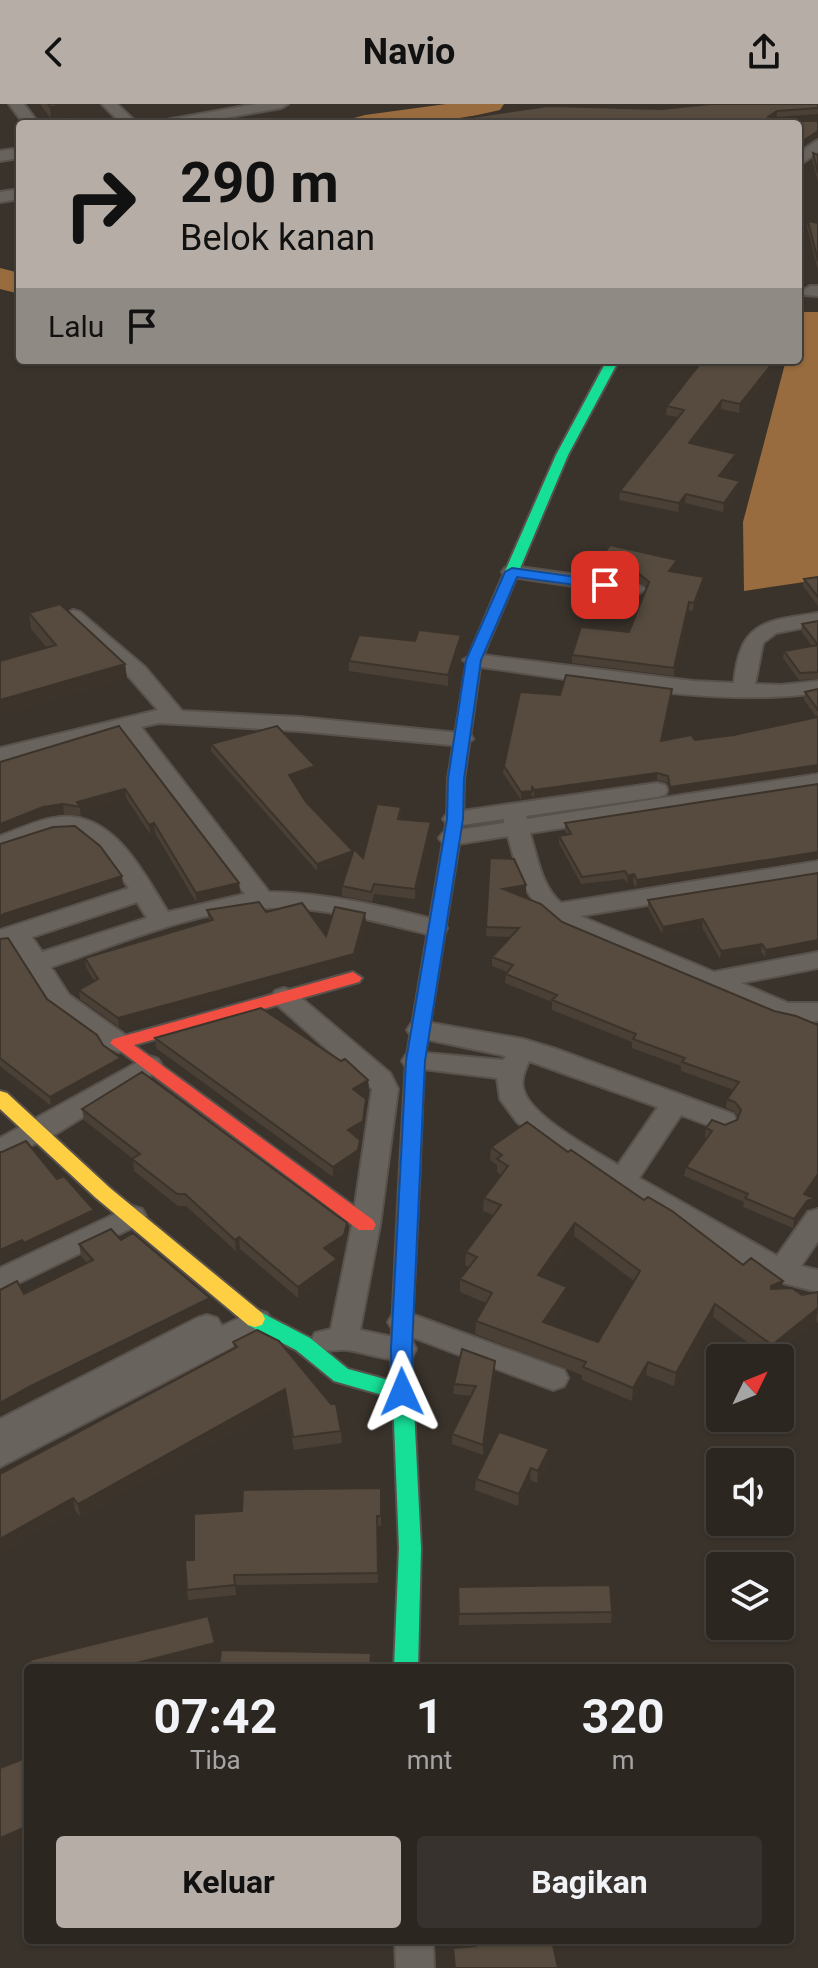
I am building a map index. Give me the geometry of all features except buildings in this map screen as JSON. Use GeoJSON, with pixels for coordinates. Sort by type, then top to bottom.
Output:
{"type":"FeatureCollection","features":[{"type":"Feature","properties":{"kind":"street"},"geometry":{"type":"LineString","coordinates":[[16,104],[29,120]]}},
{"type":"Feature","properties":{"kind":"street"},"geometry":{"type":"LineString","coordinates":[[109,104],[127,120]]}},
{"type":"Feature","properties":{"kind":"street"},"geometry":{"type":"LineString","coordinates":[[189,120],[281,104]]}},
{"type":"Feature","properties":{"kind":"street"},"geometry":{"type":"LineString","coordinates":[[802,158],[818,144]]}},
{"type":"Feature","properties":{"kind":"street"},"geometry":{"type":"LineString","coordinates":[[406,1664],[410,1548],[402,1336],[415,1061],[453,829],[474,660],[562,455],[611,364]]}},
{"type":"Feature","properties":{"kind":"street"},"geometry":{"type":"LineString","coordinates":[[512,572],[636,589]]}},
{"type":"Feature","properties":{"kind":"street"},"geometry":{"type":"LineString","coordinates":[[73,616],[137,672],[176,717]]}},
{"type":"Feature","properties":{"kind":"street"},"geometry":{"type":"LineString","coordinates":[[744,691],[746,661],[756,635],[768,628],[818,619]]}},
{"type":"Feature","properties":{"kind":"street"},"geometry":{"type":"LineString","coordinates":[[474,660],[744,691],[781,692],[818,687]]}},
{"type":"Feature","properties":{"kind":"street"},"geometry":{"type":"LineString","coordinates":[[0,755],[150,717],[299,724],[462,739]]}},
{"type":"Feature","properties":{"kind":"street"},"geometry":{"type":"LineString","coordinates":[[126,723],[262,900]]}},
{"type":"Feature","properties":{"kind":"street"},"geometry":{"type":"LineString","coordinates":[[516,820],[818,765]]}},
{"type":"Feature","properties":{"kind":"street"},"geometry":{"type":"LineString","coordinates":[[453,829],[818,781]]}},
{"type":"Feature","properties":{"kind":"street"},"geometry":{"type":"LineString","coordinates":[[516,820],[542,899],[556,912],[572,922],[783,1011],[801,1014],[818,1012]]}},
{"type":"Feature","properties":{"kind":"street"},"geometry":{"type":"LineString","coordinates":[[0,844],[63,825],[81,825],[101,837],[162,922]]}},
{"type":"Feature","properties":{"kind":"street"},"geometry":{"type":"LineString","coordinates":[[556,912],[818,869]]}},
{"type":"Feature","properties":{"kind":"street"},"geometry":{"type":"LineString","coordinates":[[142,892],[8,936],[36,963],[60,1001],[366,1225]]}},
{"type":"Feature","properties":{"kind":"street"},"geometry":{"type":"LineString","coordinates":[[36,963],[162,922],[230,904],[262,900],[350,908],[435,928]]}},
{"type":"Feature","properties":{"kind":"street"},"geometry":{"type":"LineString","coordinates":[[711,981],[818,960]]}},
{"type":"Feature","properties":{"kind":"street"},"geometry":{"type":"LineString","coordinates":[[119,1043],[353,978]]}},
{"type":"Feature","properties":{"kind":"street"},"geometry":{"type":"LineString","coordinates":[[284,997],[384,1083],[366,1225],[344,1338]]}},
{"type":"Feature","properties":{"kind":"street"},"geometry":{"type":"LineString","coordinates":[[420,1030],[675,1103],[723,1121]]}},
{"type":"Feature","properties":{"kind":"street"},"geometry":{"type":"LineString","coordinates":[[415,1061],[517,1059]]}},
{"type":"Feature","properties":{"kind":"street"},"geometry":{"type":"LineString","coordinates":[[517,1059],[508,1083],[513,1100],[522,1114],[537,1127],[781,1272],[818,1281]]}},
{"type":"Feature","properties":{"kind":"street"},"geometry":{"type":"LineString","coordinates":[[0,1149],[39,1131],[149,1065]]}},
{"type":"Feature","properties":{"kind":"street"},"geometry":{"type":"LineString","coordinates":[[0,1098],[103,1193],[250,1314],[303,1344],[341,1375],[402,1392]]}},
{"type":"Feature","properties":{"kind":"street"},"geometry":{"type":"LineString","coordinates":[[623,1180],[675,1103]]}},
{"type":"Feature","properties":{"kind":"street"},"geometry":{"type":"LineString","coordinates":[[0,1281],[132,1216]]}},
{"type":"Feature","properties":{"kind":"street"},"geometry":{"type":"LineString","coordinates":[[781,1272],[818,1219]]}},
{"type":"Feature","properties":{"kind":"street"},"geometry":{"type":"LineString","coordinates":[[0,1433],[250,1314]]}},
{"type":"Feature","properties":{"kind":"street"},"geometry":{"type":"LineString","coordinates":[[0,1454],[250,1314]]}},
{"type":"Feature","properties":{"kind":"street"},"geometry":{"type":"LineString","coordinates":[[303,1344],[344,1338],[402,1336],[553,1378]]}},
{"type":"Feature","properties":{"kind":"street"},"geometry":{"type":"LineString","coordinates":[[414,1944],[415,1968]]}},
{"type":"Feature","properties":{"kind":"shaded area"},"geometry":{"type":"Polygon","coordinates":[[[802,312],[818,312],[818,580],[744,591],[743,522],[785,364],[802,364],[802,312]]]}},
{"type":"Feature","properties":{"kind":"waterway"},"geometry":{"type":"LineString","coordinates":[[407,120],[489,104]]}},
{"type":"Feature","properties":{"kind":"waterway"},"geometry":{"type":"LineString","coordinates":[[0,278],[16,283]]}},
{"type":"Feature","properties":{"kind":"traffic: fast"},"geometry":{"type":"LineString","coordinates":[[506,585],[562,455],[611,364]]}},
{"type":"Feature","properties":{"kind":"traffic: fast"},"geometry":{"type":"LineString","coordinates":[[406,1664],[410,1548],[401,1349],[409,1185]]}},
{"type":"Feature","properties":{"kind":"traffic: fast"},"geometry":{"type":"LineString","coordinates":[[255,1319],[303,1344],[341,1375],[402,1392]]}},
{"type":"Feature","properties":{"kind":"traffic: slow"},"geometry":{"type":"LineString","coordinates":[[409,1185],[415,1061],[455,819],[456,779],[474,660],[506,585]]}},
{"type":"Feature","properties":{"kind":"traffic: slow"},"geometry":{"type":"LineString","coordinates":[[0,1098],[103,1193],[255,1319]]}},
{"type":"Feature","properties":{"kind":"traffic: jam"},"geometry":{"type":"LineString","coordinates":[[353,978],[119,1043],[366,1225]]}},
{"type":"Feature","properties":{"kind":"route"},"geometry":{"type":"LineString","coordinates":[[402,1392],[401,1349],[415,1061],[455,819],[456,779],[474,660],[512,572],[605,585]]}}]}
